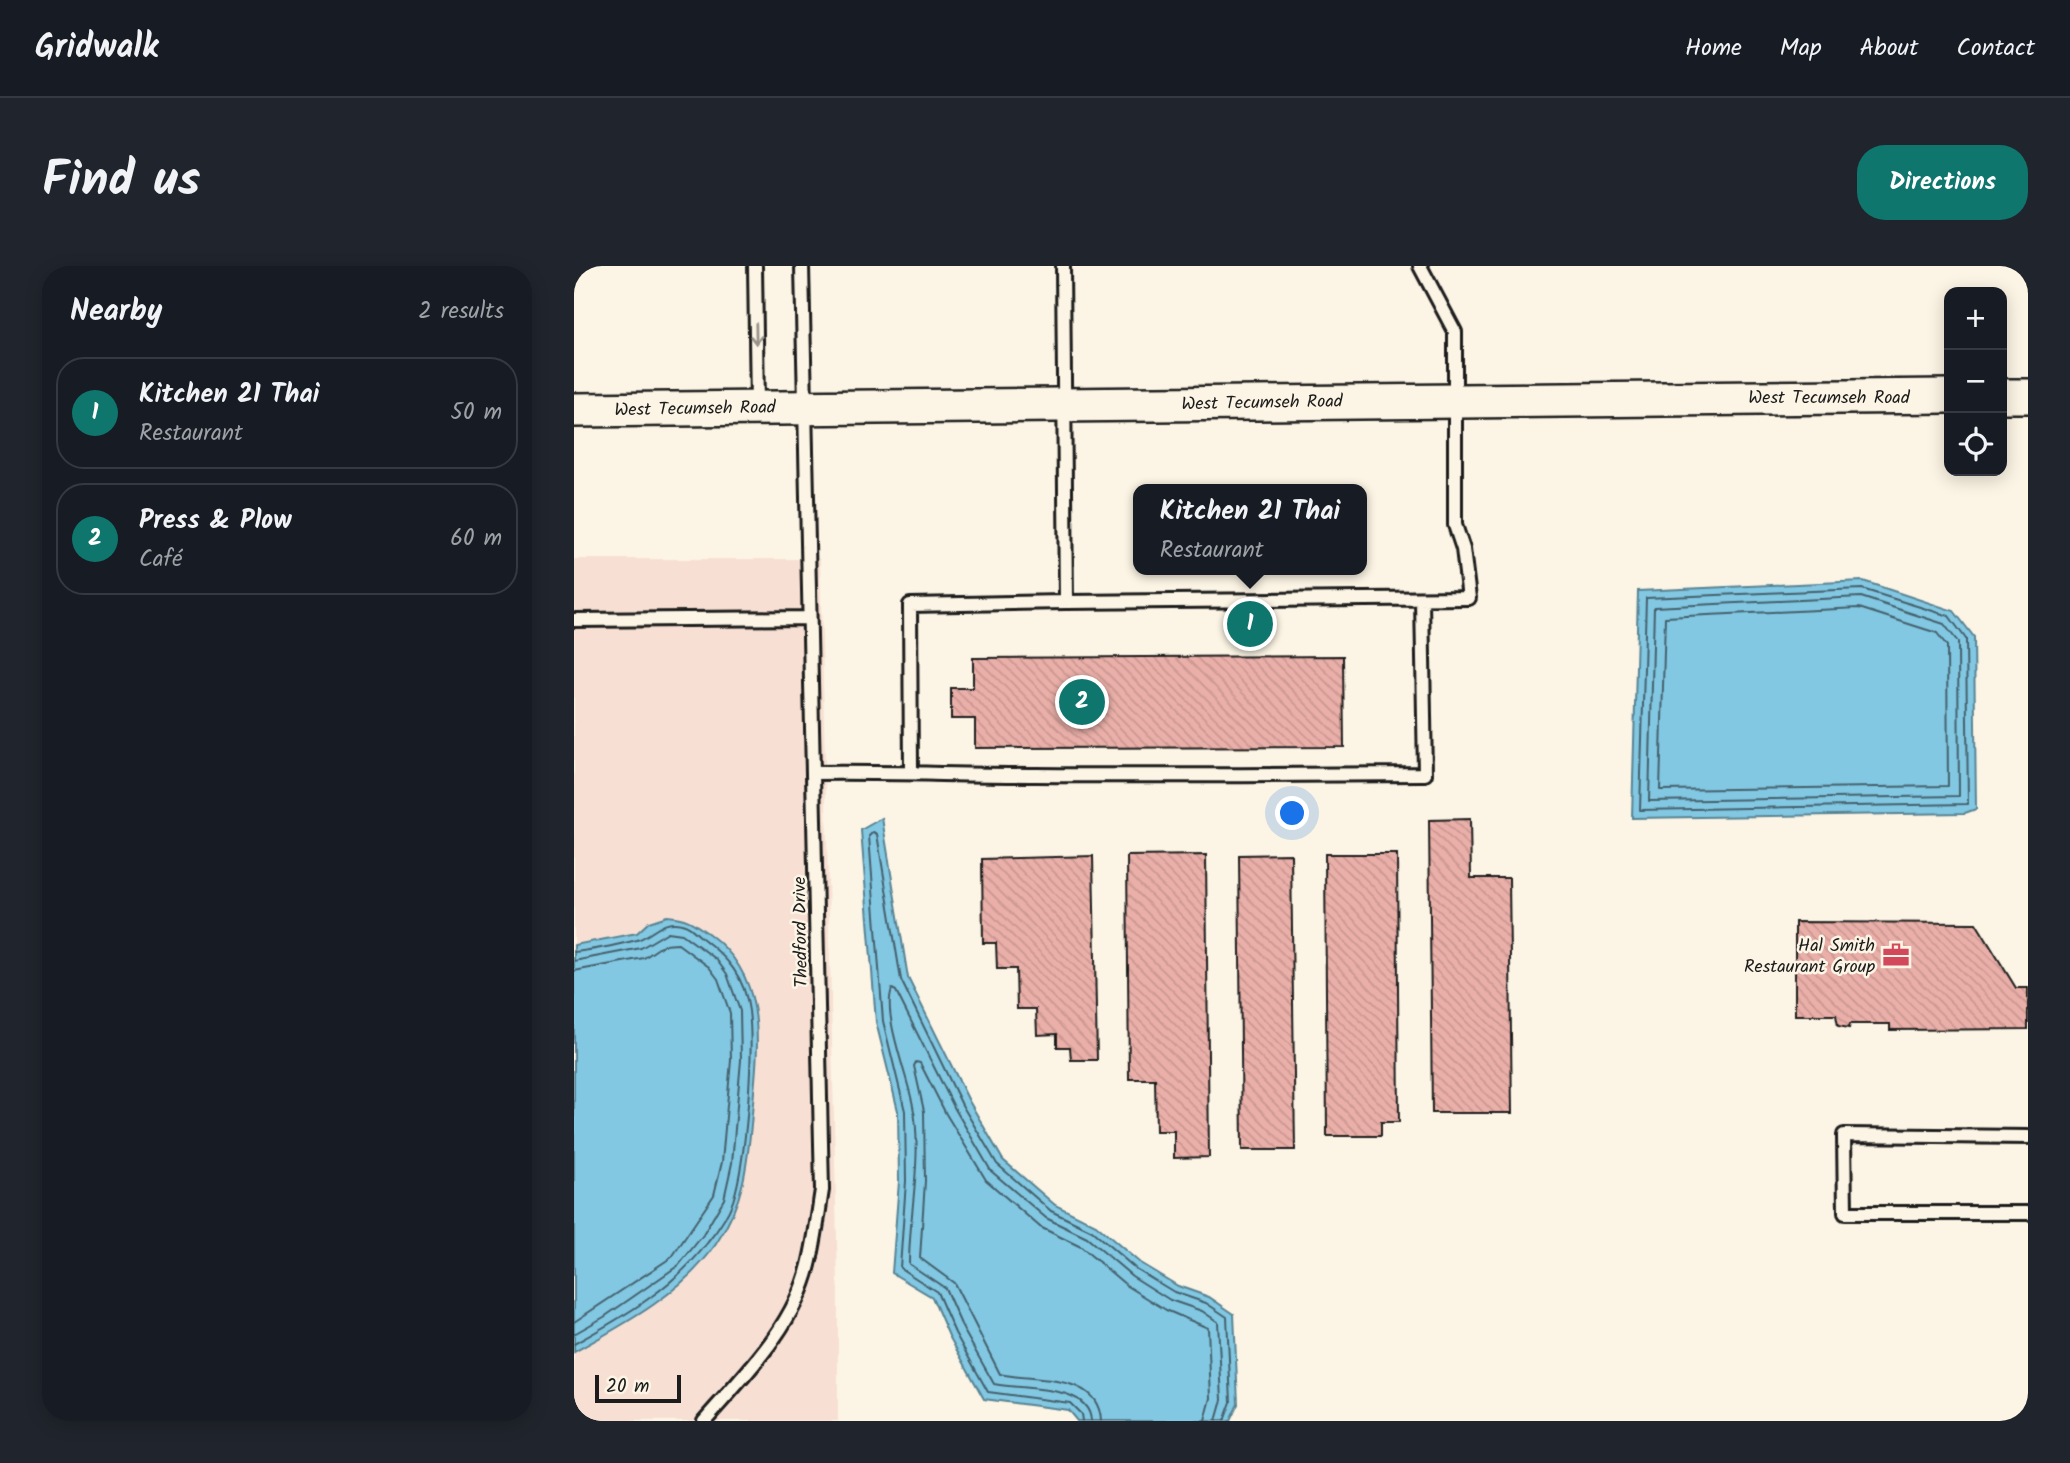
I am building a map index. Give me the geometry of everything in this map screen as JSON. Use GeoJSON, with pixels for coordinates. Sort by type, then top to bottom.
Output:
{"type":"FeatureCollection","features":[{"type":"Feature","properties":{"kind":"main road","name":"West Tecumseh Road"},"geometry":{"type":"LineString","coordinates":[[574,410],[1944,396]]}},
{"type":"Feature","properties":{"kind":"main road"},"geometry":{"type":"LineString","coordinates":[[2007,396],[2028,396]]}},
{"type":"Feature","properties":{"kind":"lane"},"geometry":{"type":"LineString","coordinates":[[755,266],[757,407]]}},
{"type":"Feature","properties":{"kind":"lane","name":"Thedford Drive"},"geometry":{"type":"LineString","coordinates":[[704,1421],[762,1355],[781,1326],[809,1267],[823,1164],[802,266]]}},
{"type":"Feature","properties":{"kind":"lane"},"geometry":{"type":"LineString","coordinates":[[1063,266],[1066,602]]}},
{"type":"Feature","properties":{"kind":"lane"},"geometry":{"type":"LineString","coordinates":[[911,771],[910,605],[1469,598],[1463,549],[1455,525],[1455,332],[1420,266]]}},
{"type":"Feature","properties":{"kind":"lane"},"geometry":{"type":"LineString","coordinates":[[814,773],[911,771],[979,775],[1187,776],[1425,774],[1422,599]]}},
{"type":"Feature","properties":{"kind":"lane"},"geometry":{"type":"LineString","coordinates":[[574,620],[809,618]]}},
{"type":"Feature","properties":{"kind":"lane"},"geometry":{"type":"LineString","coordinates":[[2028,1138],[1844,1135],[1845,1213],[2028,1213]]}},
{"type":"Feature","properties":{"kind":"shaded area"},"geometry":{"type":"Polygon","coordinates":[[[574,559],[820,559],[838,1281],[838,1421],[574,1421],[574,559]]]}},
{"type":"Feature","properties":{"kind":"water"},"geometry":{"type":"Polygon","coordinates":[[[1863,581],[1954,611],[1974,637],[1976,809],[1965,813],[1632,818],[1638,591],[1863,581]]]}},
{"type":"Feature","properties":{"kind":"water"},"geometry":{"type":"Polygon","coordinates":[[[882,818],[908,978],[969,1101],[1003,1160],[1055,1205],[1096,1225],[1140,1263],[1178,1286],[1209,1297],[1234,1314],[1238,1404],[1230,1421],[1077,1421],[1068,1410],[984,1399],[949,1336],[932,1297],[892,1273],[899,1181],[898,1111],[876,1022],[861,830],[882,818]]]}},
{"type":"Feature","properties":{"kind":"water"},"geometry":{"type":"Polygon","coordinates":[[[667,916],[690,921],[709,934],[728,951],[741,969],[750,989],[755,1010],[757,1056],[744,1176],[726,1227],[703,1262],[652,1306],[574,1352],[574,945],[637,933],[649,922],[667,916]]]}},
{"type":"Feature","properties":{"kind":"building"},"geometry":{"type":"Polygon","coordinates":[[[1343,656],[1344,747],[975,748],[975,719],[951,719],[951,688],[973,688],[973,658],[1343,656]]]}},
{"type":"Feature","properties":{"kind":"building"},"geometry":{"type":"Polygon","coordinates":[[[1470,819],[1471,878],[1509,878],[1512,1113],[1432,1113],[1429,820],[1470,819]]]}},
{"type":"Feature","properties":{"kind":"building"},"geometry":{"type":"Polygon","coordinates":[[[1291,854],[1295,1150],[1242,1150],[1239,855],[1291,854]]]}},
{"type":"Feature","properties":{"kind":"building"},"geometry":{"type":"Polygon","coordinates":[[[1325,854],[1397,854],[1399,1122],[1381,1122],[1381,1136],[1327,1136],[1325,854]]]}},
{"type":"Feature","properties":{"kind":"building"},"geometry":{"type":"Polygon","coordinates":[[[1206,855],[1209,1157],[1174,1158],[1174,1131],[1156,1131],[1155,1079],[1129,1079],[1127,856],[1206,855]]]}},
{"type":"Feature","properties":{"kind":"building"},"geometry":{"type":"Polygon","coordinates":[[[1093,856],[1097,1060],[1071,1060],[1070,1047],[1057,1047],[1057,1034],[1037,1035],[1036,1009],[1017,1009],[1016,969],[997,969],[996,943],[983,943],[982,859],[1093,856]]]}},
{"type":"Feature","properties":{"kind":"building","name":"Hal Smith Restaurant Group"},"geometry":{"type":"Polygon","coordinates":[[[1795,922],[1976,923],[2016,988],[2028,988],[2028,1029],[1890,1030],[1890,1024],[1850,1024],[1849,1028],[1838,1026],[1836,1015],[1795,1015],[1795,922]]]}},
{"type":"Feature","properties":{"kind":"place","name":"Kitchen 21 Thai"},"geometry":{"type":"Point","coordinates":[1250,624]}},
{"type":"Feature","properties":{"kind":"place","name":"Press & Plow"},"geometry":{"type":"Point","coordinates":[1082,702]}},
{"type":"Feature","properties":{"kind":"place","name":"Hal Smith Restaurant Group"},"geometry":{"type":"Point","coordinates":[1896,955]}}]}
